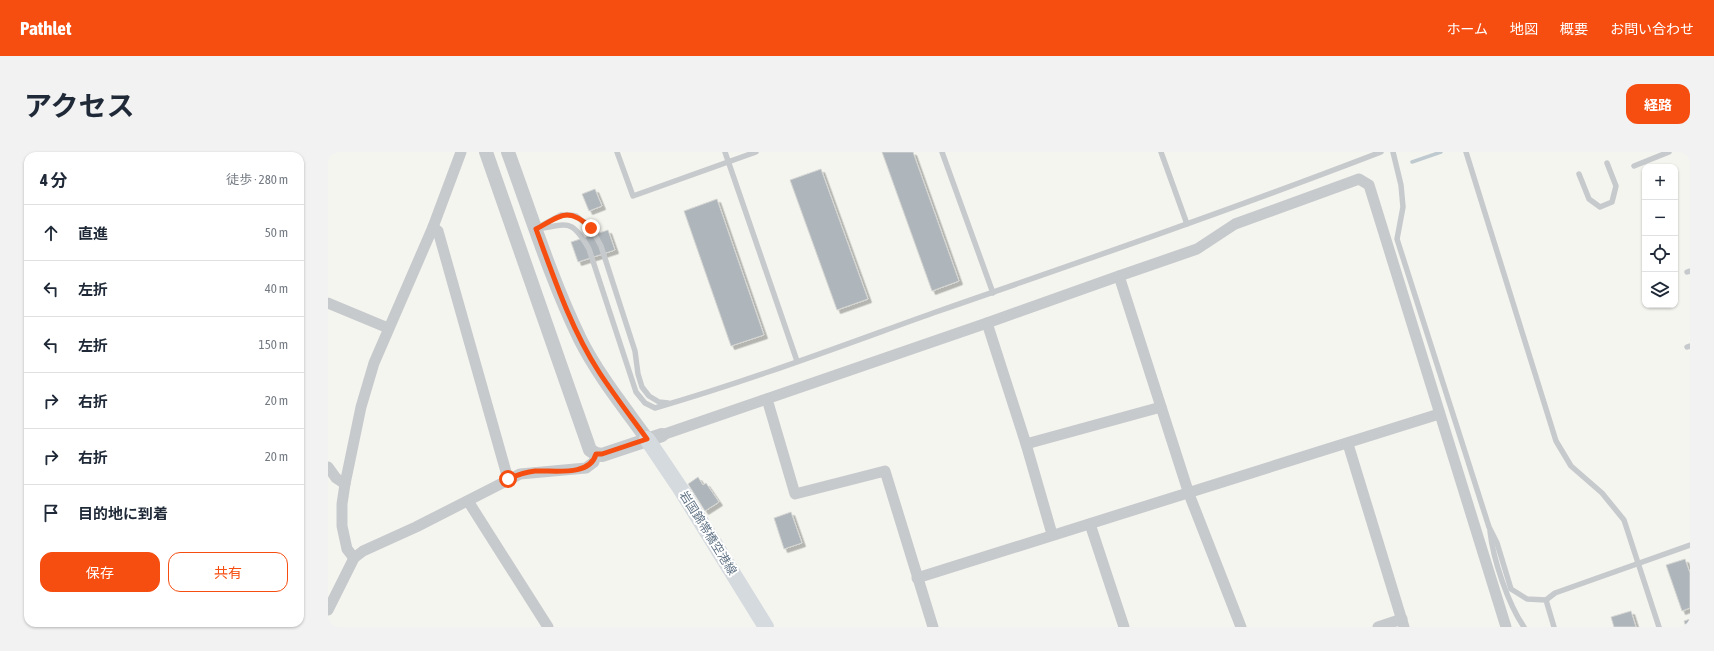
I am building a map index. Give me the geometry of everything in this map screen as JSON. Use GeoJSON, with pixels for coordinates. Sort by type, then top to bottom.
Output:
{"type":"FeatureCollection","features":[{"type":"Feature","properties":{"kind":"main road","name":"岩国錦帯橋空港線"},"geometry":{"type":"LineString","coordinates":[[654,437],[680,488],[766,627]]}},
{"type":"Feature","properties":{"kind":"street"},"geometry":{"type":"LineString","coordinates":[[354,558],[347,549],[342,526],[345,484],[361,406],[374,362],[433,227],[461,152]]}},
{"type":"Feature","properties":{"kind":"street"},"geometry":{"type":"LineString","coordinates":[[486,152],[590,450],[596,454],[602,454],[767,399],[1197,249],[1235,224],[1359,179],[1369,185],[1506,627]]}},
{"type":"Feature","properties":{"kind":"street"},"geometry":{"type":"LineString","coordinates":[[508,152],[559,293],[580,339],[598,371],[654,437]]}},
{"type":"Feature","properties":{"kind":"street"},"geometry":{"type":"LineString","coordinates":[[514,152],[527,190],[530,212]]}},
{"type":"Feature","properties":{"kind":"street"},"geometry":{"type":"LineString","coordinates":[[433,227],[438,231],[508,479]]}},
{"type":"Feature","properties":{"kind":"street"},"geometry":{"type":"LineString","coordinates":[[1119,276],[1189,494],[1241,627]]}},
{"type":"Feature","properties":{"kind":"street"},"geometry":{"type":"LineString","coordinates":[[328,303],[388,328]]}},
{"type":"Feature","properties":{"kind":"street"},"geometry":{"type":"LineString","coordinates":[[987,323],[1026,444],[1052,534]]}},
{"type":"Feature","properties":{"kind":"street"},"geometry":{"type":"LineString","coordinates":[[767,399],[795,494],[885,471],[932,627]]}},
{"type":"Feature","properties":{"kind":"street"},"geometry":{"type":"LineString","coordinates":[[1026,444],[1161,407]]}},
{"type":"Feature","properties":{"kind":"street"},"geometry":{"type":"LineString","coordinates":[[917,578],[1052,534],[1189,494],[1439,414]]}},
{"type":"Feature","properties":{"kind":"street"},"geometry":{"type":"LineString","coordinates":[[1348,444],[1403,623],[1378,627]]}},
{"type":"Feature","properties":{"kind":"street"},"geometry":{"type":"LineString","coordinates":[[328,610],[354,558],[363,551],[468,501],[520,474],[534,471],[586,468],[594,462],[596,454]]}},
{"type":"Feature","properties":{"kind":"street"},"geometry":{"type":"LineString","coordinates":[[328,467],[336,478],[345,484]]}},
{"type":"Feature","properties":{"kind":"street"},"geometry":{"type":"LineString","coordinates":[[468,501],[548,627]]}},
{"type":"Feature","properties":{"kind":"street"},"geometry":{"type":"LineString","coordinates":[[1090,524],[1124,627]]}},
{"type":"Feature","properties":{"kind":"lane"},"geometry":{"type":"LineString","coordinates":[[617,152],[632,196],[756,152]]}},
{"type":"Feature","properties":{"kind":"lane"},"geometry":{"type":"LineString","coordinates":[[725,152],[797,361]]}},
{"type":"Feature","properties":{"kind":"lane"},"geometry":{"type":"LineString","coordinates":[[942,152],[993,293]]}},
{"type":"Feature","properties":{"kind":"lane"},"geometry":{"type":"LineString","coordinates":[[1161,152],[1187,224]]}},
{"type":"Feature","properties":{"kind":"lane"},"geometry":{"type":"LineString","coordinates":[[536,229],[564,224],[579,231],[589,249],[636,392],[645,403],[655,408],[797,361],[993,293],[1187,224],[1381,152]]}},
{"type":"Feature","properties":{"kind":"lane"},"geometry":{"type":"LineString","coordinates":[[1393,152],[1401,185],[1403,207],[1397,239],[1489,527],[1497,543],[1511,589],[1527,599],[1546,600],[1555,593],[1690,544]]}},
{"type":"Feature","properties":{"kind":"lane"},"geometry":{"type":"LineString","coordinates":[[1466,152],[1556,441],[1571,466],[1602,493],[1624,520],[1659,627]]}},
{"type":"Feature","properties":{"kind":"lane"},"geometry":{"type":"LineString","coordinates":[[1634,166],[1669,152]]}},
{"type":"Feature","properties":{"kind":"lane"},"geometry":{"type":"LineString","coordinates":[[1578,174],[1589,199],[1600,207],[1612,202],[1616,186],[1607,163]]}},
{"type":"Feature","properties":{"kind":"lane"},"geometry":{"type":"LineString","coordinates":[[536,229],[561,215],[576,216],[591,228],[600,246],[632,344],[642,386],[649,396],[659,402],[670,404]]}},
{"type":"Feature","properties":{"kind":"lane"},"geometry":{"type":"LineString","coordinates":[[1489,527],[1491,544],[1514,612],[1524,627]]}},
{"type":"Feature","properties":{"kind":"lane"},"geometry":{"type":"LineString","coordinates":[[1546,600],[1554,627]]}},
{"type":"Feature","properties":{"kind":"building"},"geometry":{"type":"Polygon","coordinates":[[[882,152],[913,152],[959,281],[932,291],[882,152]]]}},
{"type":"Feature","properties":{"kind":"building"},"geometry":{"type":"Polygon","coordinates":[[[821,169],[868,299],[837,310],[790,180],[821,169]]]}},
{"type":"Feature","properties":{"kind":"building"},"geometry":{"type":"Polygon","coordinates":[[[595,189],[602,206],[589,211],[582,194],[595,189]]]}},
{"type":"Feature","properties":{"kind":"building"},"geometry":{"type":"Polygon","coordinates":[[[717,199],[764,335],[731,346],[684,211],[717,199]]]}},
{"type":"Feature","properties":{"kind":"building"},"geometry":{"type":"Polygon","coordinates":[[[608,230],[615,250],[578,262],[571,242],[608,230]]]}},
{"type":"Feature","properties":{"kind":"building"},"geometry":{"type":"Polygon","coordinates":[[[698,477],[703,485],[706,483],[719,502],[705,511],[688,484],[698,477]]]}},
{"type":"Feature","properties":{"kind":"building"},"geometry":{"type":"Polygon","coordinates":[[[791,512],[802,543],[784,549],[774,518],[791,512]]]}},
{"type":"Feature","properties":{"kind":"building"},"geometry":{"type":"Polygon","coordinates":[[[1685,559],[1690,573],[1690,608],[1682,611],[1666,565],[1685,559]]]}},
{"type":"Feature","properties":{"kind":"building"},"geometry":{"type":"Polygon","coordinates":[[[1631,611],[1636,627],[1614,627],[1611,617],[1631,611]]]}},
{"type":"Feature","properties":{"kind":"building"},"geometry":{"type":"Polygon","coordinates":[[[1690,619],[1690,627],[1686,627],[1684,621],[1690,619]]]}},
{"type":"Feature","properties":{"kind":"waterway"},"geometry":{"type":"LineString","coordinates":[[1412,162],[1441,152]]}},
{"type":"Feature","properties":{"kind":"route"},"geometry":{"type":"LineString","coordinates":[[508,479],[520,474],[534,471],[586,468],[594,462],[596,454],[602,454],[647,439],[598,371],[580,339],[559,293],[536,229],[561,215],[576,216],[583,220],[591,228]]}}]}
